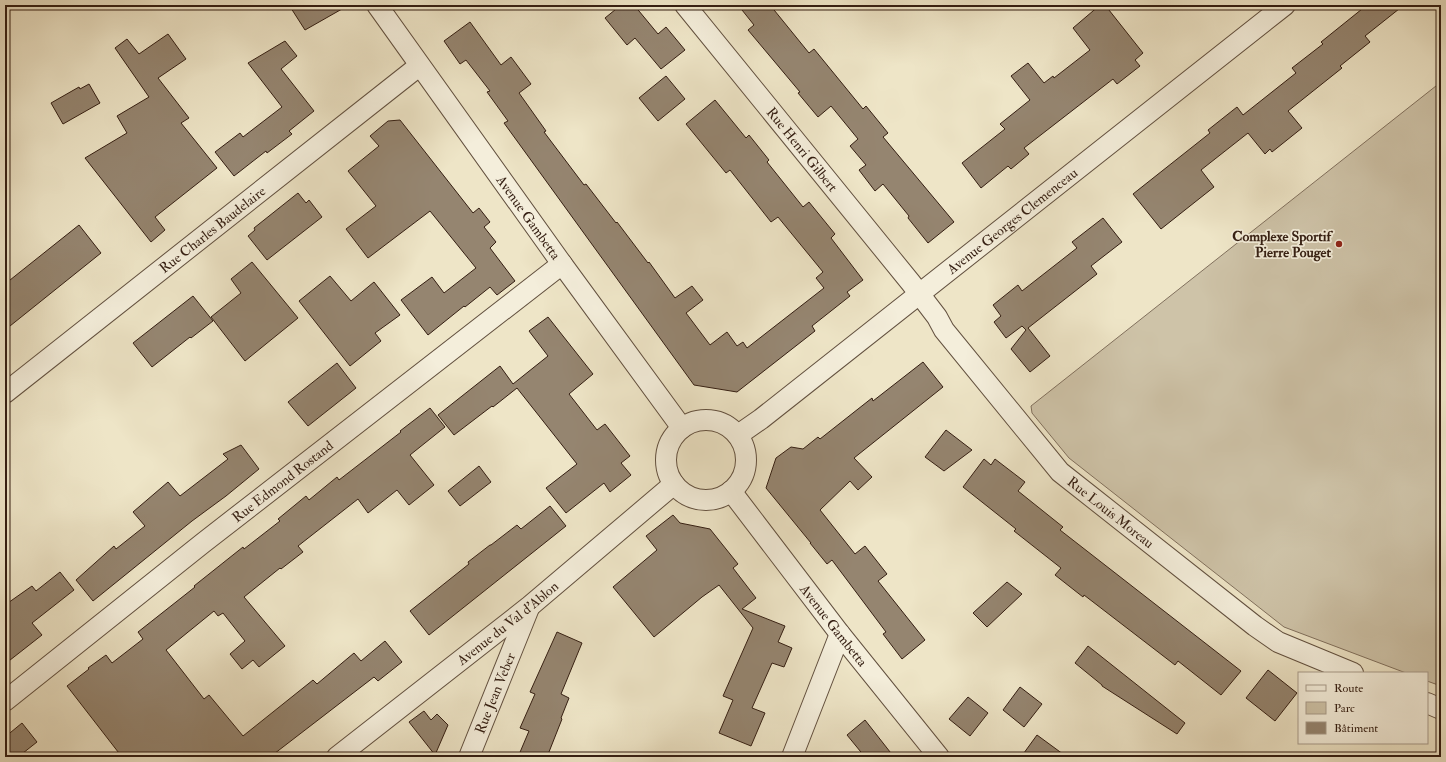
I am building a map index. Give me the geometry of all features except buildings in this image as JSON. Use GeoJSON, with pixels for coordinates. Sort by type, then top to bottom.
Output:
{"type":"FeatureCollection","features":[{"type":"Feature","properties":{"kind":"street","name":"Avenue Gambetta"},"geometry":{"type":"LineString","coordinates":[[377,5],[419,66],[682,428]]}},
{"type":"Feature","properties":{"kind":"street","name":"Rue Henri Gilbert"},"geometry":{"type":"LineString","coordinates":[[685,5],[919,293]]}},
{"type":"Feature","properties":{"kind":"street","name":"Avenue Georges Clemenceau"},"geometry":{"type":"LineString","coordinates":[[738,435],[761,419],[1285,5]]}},
{"type":"Feature","properties":{"kind":"street","name":"Rue Charles Baudelaire"},"geometry":{"type":"LineString","coordinates":[[5,393],[419,66]]}},
{"type":"Feature","properties":{"kind":"street","name":"Rue Edmond Rostand"},"geometry":{"type":"LineString","coordinates":[[5,701],[204,543],[562,264]]}},
{"type":"Feature","properties":{"kind":"street","name":"Rue Louis Moreau"},"geometry":{"type":"LineString","coordinates":[[919,293],[937,317],[944,330],[1060,472],[1255,626],[1278,642],[1351,672]]}},
{"type":"Feature","properties":{"kind":"street"},"geometry":{"type":"LineString","coordinates":[[705,420],[718,422],[729,427],[738,435],[744,446],[746,458],[745,471],[740,482],[731,491],[720,498],[708,500],[695,498],[683,493],[674,484],[668,473],[666,461],[668,448],[673,437],[682,428],[693,422],[705,420]]}},
{"type":"Feature","properties":{"kind":"street","name":"Avenue du Val d'Ablon"},"geometry":{"type":"LineString","coordinates":[[337,757],[530,606],[674,484]]}},
{"type":"Feature","properties":{"kind":"street","name":"Avenue Gambetta"},"geometry":{"type":"LineString","coordinates":[[731,491],[840,634],[940,757]]}},
{"type":"Feature","properties":{"kind":"street","name":"Rue Jean Veber"},"geometry":{"type":"LineString","coordinates":[[469,757],[530,606]]}},
{"type":"Feature","properties":{"kind":"street"},"geometry":{"type":"LineString","coordinates":[[792,757],[840,634]]}},
{"type":"Feature","properties":{"kind":"street"},"geometry":{"type":"LineString","coordinates":[[1428,703],[1441,709]]}},
{"type":"Feature","properties":{"kind":"green space","name":"Complexe Sportif Pierre Pouget"},"geometry":{"type":"Polygon","coordinates":[[[1441,82],[1441,686],[1428,681],[1428,672],[1403,672],[1284,627],[1069,458],[1032,413],[1031,406],[1441,82]]]}},
{"type":"Feature","properties":{"kind":"place","name":"Complexe Sportif Pierre Pouget"},"geometry":{"type":"Point","coordinates":[1339,244]}}]}
